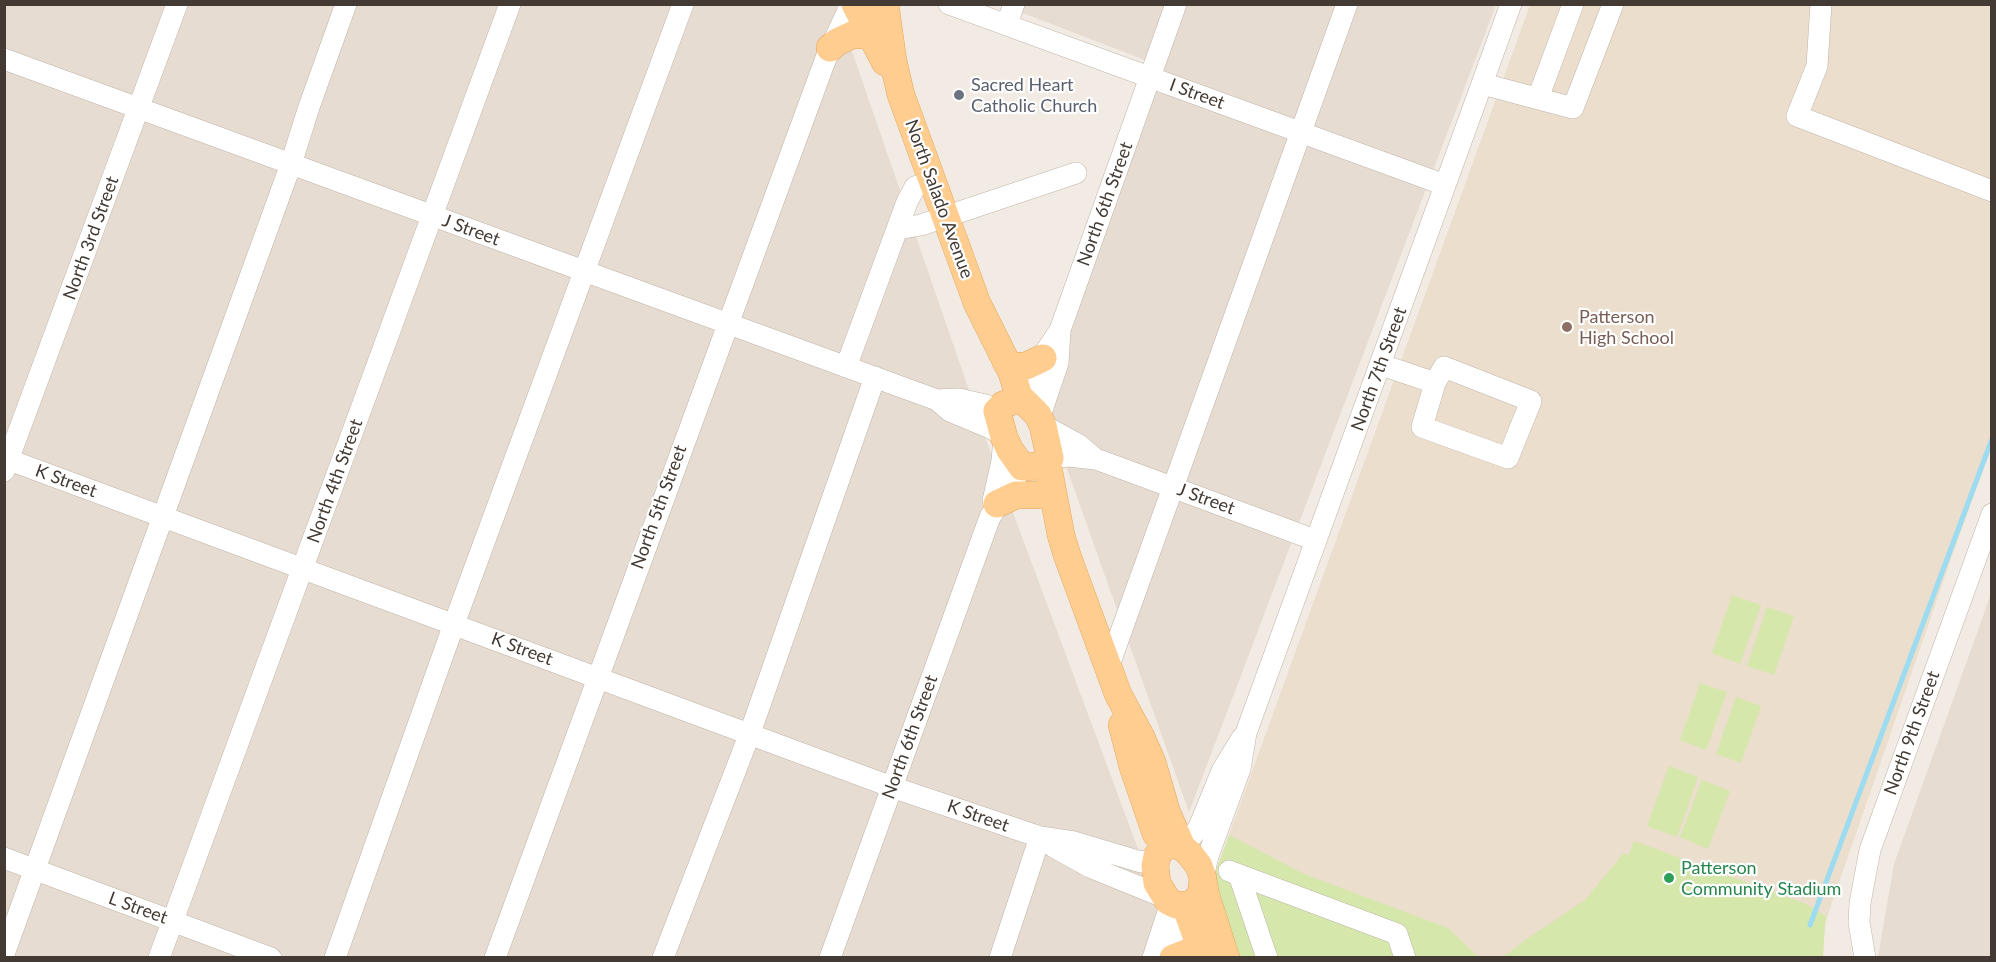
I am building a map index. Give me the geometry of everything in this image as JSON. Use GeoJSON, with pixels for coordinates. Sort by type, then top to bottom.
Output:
{"type":"FeatureCollection","features":[{"type":"Feature","properties":{"kind":"main road","name":"North Salado Avenue"},"geometry":{"type":"LineString","coordinates":[[885,4],[893,62],[901,95]]}},
{"type":"Feature","properties":{"kind":"main road","name":"North Salado Avenue"},"geometry":{"type":"LineString","coordinates":[[855,5],[901,95],[977,303],[1006,362],[1020,410],[1004,438],[1036,463],[1118,694],[1149,754],[1167,813],[1170,851]]}},
{"type":"Feature","properties":{"kind":"main road"},"geometry":{"type":"LineString","coordinates":[[828,53],[837,42],[852,35],[872,35]]}},
{"type":"Feature","properties":{"kind":"main road","name":"North Salado Avenue"},"geometry":{"type":"LineString","coordinates":[[977,303],[991,358],[1020,410],[1047,439],[1036,463],[1037,495],[1067,555]]}},
{"type":"Feature","properties":{"kind":"main road"},"geometry":{"type":"LineString","coordinates":[[1006,362],[1012,366],[1026,366],[1042,358]]}},
{"type":"Feature","properties":{"kind":"main road"},"geometry":{"type":"LineString","coordinates":[[994,511],[1016,495],[1037,495]]}},
{"type":"Feature","properties":{"kind":"main road"},"geometry":{"type":"LineString","coordinates":[[1203,957],[1174,902],[1157,883],[1155,873],[1170,851],[1218,876]]}},
{"type":"Feature","properties":{"kind":"main road"},"geometry":{"type":"LineString","coordinates":[[1174,902],[1198,899],[1203,890],[1218,876]]}},
{"type":"Feature","properties":{"kind":"main road"},"geometry":{"type":"LineString","coordinates":[[1218,876],[1206,896],[1226,957]]}},
{"type":"Feature","properties":{"kind":"main road"},"geometry":{"type":"LineString","coordinates":[[1172,957],[1186,953],[1203,957]]}},
{"type":"Feature","properties":{"kind":"street","name":"North 3rd Street"},"geometry":{"type":"LineString","coordinates":[[6,463],[177,4]]}},
{"type":"Feature","properties":{"kind":"street"},"geometry":{"type":"LineString","coordinates":[[4,954],[291,164],[346,4]]}},
{"type":"Feature","properties":{"kind":"street","name":"North 4th Street"},"geometry":{"type":"LineString","coordinates":[[159,957],[510,4]]}},
{"type":"Feature","properties":{"kind":"street"},"geometry":{"type":"LineString","coordinates":[[335,957],[454,624],[683,4]]}},
{"type":"Feature","properties":{"kind":"street","name":"I Street"},"geometry":{"type":"LineString","coordinates":[[949,4],[1444,185]]}},
{"type":"Feature","properties":{"kind":"street"},"geometry":{"type":"LineString","coordinates":[[1007,24],[1014,4]]}},
{"type":"Feature","properties":{"kind":"street","name":"North 6th Street"},"geometry":{"type":"LineString","coordinates":[[1020,410],[1049,344],[1060,330],[1176,4]]}},
{"type":"Feature","properties":{"kind":"street"},"geometry":{"type":"LineString","coordinates":[[1108,668],[1347,4]]}},
{"type":"Feature","properties":{"kind":"street","name":"North 7th Street"},"geometry":{"type":"LineString","coordinates":[[1218,876],[1208,856],[1240,770],[1246,733],[1382,365],[1444,185],[1511,4]]}},
{"type":"Feature","properties":{"kind":"street"},"geometry":{"type":"LineString","coordinates":[[1538,98],[1573,4]]}},
{"type":"Feature","properties":{"kind":"street"},"geometry":{"type":"LineString","coordinates":[[1483,84],[1573,108],[1613,4]]}},
{"type":"Feature","properties":{"kind":"street"},"geometry":{"type":"LineString","coordinates":[[1821,4],[1817,66],[1797,116],[1992,190]]}},
{"type":"Feature","properties":{"kind":"street","name":"North 5th Street"},"geometry":{"type":"LineString","coordinates":[[495,957],[828,53],[855,5]]}},
{"type":"Feature","properties":{"kind":"street","name":"J Street"},"geometry":{"type":"LineString","coordinates":[[4,59],[937,400],[950,411],[993,429],[1004,438]]}},
{"type":"Feature","properties":{"kind":"street"},"geometry":{"type":"LineString","coordinates":[[897,229],[945,218],[1076,173]]}},
{"type":"Feature","properties":{"kind":"street"},"geometry":{"type":"LineString","coordinates":[[846,367],[907,202],[915,187],[932,180]]}},
{"type":"Feature","properties":{"kind":"street"},"geometry":{"type":"LineString","coordinates":[[1020,410],[1058,363],[1060,330]]}},
{"type":"Feature","properties":{"kind":"street"},"geometry":{"type":"LineString","coordinates":[[1382,365],[1435,383]]}},
{"type":"Feature","properties":{"kind":"street"},"geometry":{"type":"LineString","coordinates":[[1444,367],[1531,401],[1508,458],[1422,427],[1435,383],[1444,367]]}},
{"type":"Feature","properties":{"kind":"street"},"geometry":{"type":"LineString","coordinates":[[663,957],[750,733],[875,377]]}},
{"type":"Feature","properties":{"kind":"street","name":"J Street"},"geometry":{"type":"LineString","coordinates":[[937,400],[948,398],[969,400],[1020,410],[1079,445],[1096,459]]}},
{"type":"Feature","properties":{"kind":"street","name":"North 6th Street"},"geometry":{"type":"LineString","coordinates":[[830,957],[994,511],[1004,438]]}},
{"type":"Feature","properties":{"kind":"street","name":"J Street"},"geometry":{"type":"LineString","coordinates":[[1036,463],[1068,456],[1096,459],[1316,540]]}},
{"type":"Feature","properties":{"kind":"street","name":"K Street"},"geometry":{"type":"LineString","coordinates":[[6,463],[303,568],[892,787],[1040,837],[1074,842],[1141,862],[1152,860],[1170,851]]}},
{"type":"Feature","properties":{"kind":"street","name":"North 6th Street"},"geometry":{"type":"LineString","coordinates":[[994,511],[1036,463]]}},
{"type":"Feature","properties":{"kind":"street","name":"North 9th Street"},"geometry":{"type":"LineString","coordinates":[[1865,957],[1859,922],[1860,903],[1870,850],[1992,514]]}},
{"type":"Feature","properties":{"kind":"street","name":"North 7th Street"},"geometry":{"type":"LineString","coordinates":[[1170,851],[1199,827],[1222,771],[1246,733]]}},
{"type":"Feature","properties":{"kind":"street"},"geometry":{"type":"LineString","coordinates":[[1000,957],[1040,837]]}},
{"type":"Feature","properties":{"kind":"street","name":"K Street"},"geometry":{"type":"LineString","coordinates":[[1040,837],[1090,867],[1174,902]]}},
{"type":"Feature","properties":{"kind":"street","name":"L Street"},"geometry":{"type":"LineString","coordinates":[[4,858],[271,957]]}},
{"type":"Feature","properties":{"kind":"street"},"geometry":{"type":"LineString","coordinates":[[1218,876],[1268,957]]}},
{"type":"Feature","properties":{"kind":"street"},"geometry":{"type":"LineString","coordinates":[[1218,876],[1397,934],[1405,957]]}},
{"type":"Feature","properties":{"kind":"street"},"geometry":{"type":"LineString","coordinates":[[1153,957],[1168,912],[1174,902]]}},
{"type":"Feature","properties":{"kind":"street"},"geometry":{"type":"LineString","coordinates":[[1172,957],[1181,925],[1174,902]]}},
{"type":"Feature","properties":{"kind":"shaded area"},"geometry":{"type":"Polygon","coordinates":[[[5,5],[836,5],[989,448],[1160,908],[1143,957],[5,958],[5,5]]]}},
{"type":"Feature","properties":{"kind":"shaded area"},"geometry":{"type":"Polygon","coordinates":[[[1002,5],[1496,5],[1189,812],[1039,390],[1163,67],[1002,5]]]}},
{"type":"Feature","properties":{"kind":"shaded area"},"geometry":{"type":"Polygon","coordinates":[[[1530,5],[1991,5],[1991,449],[1825,923],[1823,957],[1233,957],[1211,893],[1229,835],[1530,5]]]}},
{"type":"Feature","properties":{"kind":"shaded area"},"geometry":{"type":"Polygon","coordinates":[[[1991,594],[1991,957],[1878,957],[1894,864],[1991,594]]]}},
{"type":"Feature","properties":{"kind":"green space"},"geometry":{"type":"Polygon","coordinates":[[[1732,595],[1761,605],[1740,664],[1712,653],[1732,595]]]}},
{"type":"Feature","properties":{"kind":"green space"},"geometry":{"type":"Polygon","coordinates":[[[1767,607],[1794,616],[1774,675],[1747,666],[1767,607]]]}},
{"type":"Feature","properties":{"kind":"green space"},"geometry":{"type":"Polygon","coordinates":[[[1700,683],[1727,692],[1706,750],[1680,740],[1700,683]]]}},
{"type":"Feature","properties":{"kind":"green space"},"geometry":{"type":"Polygon","coordinates":[[[1736,697],[1761,706],[1741,763],[1716,754],[1736,697]]]}},
{"type":"Feature","properties":{"kind":"green space"},"geometry":{"type":"Polygon","coordinates":[[[1669,766],[1698,777],[1677,837],[1647,826],[1669,766]]]}},
{"type":"Feature","properties":{"kind":"green space"},"geometry":{"type":"Polygon","coordinates":[[[1702,780],[1730,791],[1708,849],[1680,837],[1702,780]]]}},
{"type":"Feature","properties":{"kind":"green space"},"geometry":{"type":"Polygon","coordinates":[[[1229,835],[1304,874],[1448,928],[1478,957],[1232,957],[1212,881],[1229,835]]]}},
{"type":"Feature","properties":{"kind":"green space","name":"Patterson Community Stadium"},"geometry":{"type":"Polygon","coordinates":[[[1634,841],[1806,904],[1827,917],[1823,957],[1503,957],[1585,900],[1624,853],[1629,855],[1634,841]]]}},
{"type":"Feature","properties":{"kind":"waterway"},"geometry":{"type":"LineString","coordinates":[[1810,925],[1992,439]]}},
{"type":"Feature","properties":{"kind":"place","name":"Sacred Heart Catholic Church"},"geometry":{"type":"Point","coordinates":[959,95]}},
{"type":"Feature","properties":{"kind":"place","name":"Patterson High School"},"geometry":{"type":"Point","coordinates":[1567,327]}},
{"type":"Feature","properties":{"kind":"place","name":"Patterson Community Stadium"},"geometry":{"type":"Point","coordinates":[1669,878]}}]}
